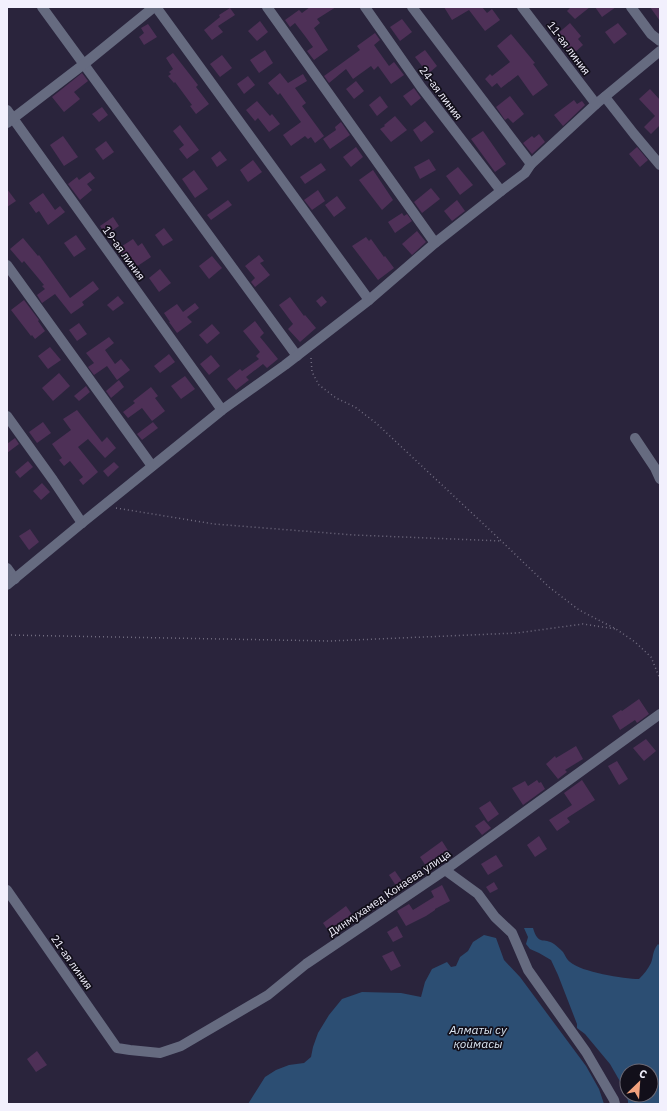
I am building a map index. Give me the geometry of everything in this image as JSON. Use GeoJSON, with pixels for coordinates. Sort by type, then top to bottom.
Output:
{"type":"FeatureCollection","features":[{"type":"Feature","properties":{"kind":"street"},"geometry":{"type":"LineString","coordinates":[[42,7],[297,356]]}},
{"type":"Feature","properties":{"kind":"street"},"geometry":{"type":"LineString","coordinates":[[9,117],[84,64],[155,7],[369,300]]}},
{"type":"Feature","properties":{"kind":"street"},"geometry":{"type":"LineString","coordinates":[[267,7],[435,243]]}},
{"type":"Feature","properties":{"kind":"street","name":"24-ая линия"},"geometry":{"type":"LineString","coordinates":[[365,7],[421,87],[501,191]]}},
{"type":"Feature","properties":{"kind":"street"},"geometry":{"type":"LineString","coordinates":[[412,7],[531,164]]}},
{"type":"Feature","properties":{"kind":"street","name":"11-ая линия"},"geometry":{"type":"LineString","coordinates":[[522,7],[596,104]]}},
{"type":"Feature","properties":{"kind":"street"},"geometry":{"type":"LineString","coordinates":[[631,7],[651,34],[660,41]]}},
{"type":"Feature","properties":{"kind":"street"},"geometry":{"type":"LineString","coordinates":[[7,568],[11,582],[222,410],[285,365],[369,300],[435,243],[525,173],[531,164],[596,104],[660,51]]}},
{"type":"Feature","properties":{"kind":"street"},"geometry":{"type":"LineString","coordinates":[[605,97],[660,165]]}},
{"type":"Feature","properties":{"kind":"street","name":"19-ая линия"},"geometry":{"type":"LineString","coordinates":[[9,117],[222,410]]}},
{"type":"Feature","properties":{"kind":"street"},"geometry":{"type":"LineString","coordinates":[[7,265],[152,466]]}},
{"type":"Feature","properties":{"kind":"street"},"geometry":{"type":"LineString","coordinates":[[7,416],[82,523]]}},
{"type":"Feature","properties":{"kind":"street"},"geometry":{"type":"LineString","coordinates":[[635,438],[660,478]]}},
{"type":"Feature","properties":{"kind":"street","name":"Динмухамед Конаева улица"},"geometry":{"type":"LineString","coordinates":[[117,1048],[160,1053],[180,1046],[268,994],[306,964],[445,870],[660,714]]}},
{"type":"Feature","properties":{"kind":"street"},"geometry":{"type":"LineString","coordinates":[[445,870],[478,894],[495,917],[512,933],[528,970],[586,1052],[615,1104]]}},
{"type":"Feature","properties":{"kind":"street","name":"21-ая линия"},"geometry":{"type":"LineString","coordinates":[[7,890],[117,1048]]}},
{"type":"Feature","properties":{"kind":"path"},"geometry":{"type":"LineString","coordinates":[[311,357],[312,372],[319,385],[336,398],[355,407],[376,423],[549,587],[579,610],[616,629],[635,642],[651,657],[660,679]]}},
{"type":"Feature","properties":{"kind":"path"},"geometry":{"type":"LineString","coordinates":[[103,506],[214,524],[354,535],[502,542]]}},
{"type":"Feature","properties":{"kind":"path"},"geometry":{"type":"LineString","coordinates":[[7,635],[330,641],[517,634],[583,624],[616,629]]}},
{"type":"Feature","properties":{"kind":"water"},"geometry":{"type":"Polygon","coordinates":[[[524,928],[533,928],[539,939],[555,945],[563,952],[569,961],[576,966],[593,972],[632,979],[639,979],[649,967],[656,947],[658,944],[660,946],[660,1104],[628,1104],[659,1103],[659,1063],[619,1063],[619,1080],[610,1064],[585,1034],[577,1028],[577,1024],[551,960],[530,949],[526,944],[528,937],[524,928]]]}},
{"type":"Feature","properties":{"kind":"water","name":"Алматы су қоймасы"},"geometry":{"type":"Polygon","coordinates":[[[484,935],[496,938],[504,960],[520,977],[586,1066],[599,1089],[604,1104],[248,1104],[265,1077],[276,1070],[289,1065],[304,1063],[311,1057],[318,1033],[329,1015],[342,999],[362,992],[401,993],[421,997],[425,982],[432,969],[447,962],[451,967],[456,966],[460,957],[468,951],[473,942],[484,935]]]}},
{"type":"Feature","properties":{"kind":"building"},"geometry":{"type":"Polygon","coordinates":[[[310,7],[336,7],[317,19],[320,23],[314,28],[328,50],[314,60],[307,51],[313,47],[295,23],[290,27],[285,20],[299,10],[302,13],[310,7]]]}},
{"type":"Feature","properties":{"kind":"building"},"geometry":{"type":"Polygon","coordinates":[[[444,7],[482,7],[487,13],[492,9],[500,20],[485,31],[469,10],[452,20],[444,7]]]}},
{"type":"Feature","properties":{"kind":"building"},"geometry":{"type":"Polygon","coordinates":[[[571,7],[590,7],[575,19],[567,11],[571,7]]]}},
{"type":"Feature","properties":{"kind":"building"},"geometry":{"type":"Polygon","coordinates":[[[595,7],[616,7],[602,17],[595,7]]]}},
{"type":"Feature","properties":{"kind":"building"},"geometry":{"type":"Polygon","coordinates":[[[650,7],[660,7],[660,21],[650,7]]]}},
{"type":"Feature","properties":{"kind":"building"},"geometry":{"type":"Polygon","coordinates":[[[230,8],[235,15],[218,26],[223,32],[212,40],[204,30],[220,17],[219,15],[230,8]]]}},
{"type":"Feature","properties":{"kind":"building"},"geometry":{"type":"Polygon","coordinates":[[[402,19],[412,32],[400,41],[390,27],[402,19]]]}},
{"type":"Feature","properties":{"kind":"building"},"geometry":{"type":"Polygon","coordinates":[[[260,21],[268,32],[257,41],[248,31],[260,21]]]}},
{"type":"Feature","properties":{"kind":"building"},"geometry":{"type":"Polygon","coordinates":[[[570,23],[581,36],[578,39],[583,45],[572,55],[556,35],[570,23]]]}},
{"type":"Feature","properties":{"kind":"building"},"geometry":{"type":"Polygon","coordinates":[[[618,23],[627,34],[614,44],[605,32],[618,23]]]}},
{"type":"Feature","properties":{"kind":"building"},"geometry":{"type":"Polygon","coordinates":[[[148,24],[157,37],[144,45],[139,37],[144,33],[141,28],[148,24]]]}},
{"type":"Feature","properties":{"kind":"building"},"geometry":{"type":"Polygon","coordinates":[[[375,33],[380,40],[374,45],[389,66],[394,62],[404,75],[391,84],[378,66],[374,70],[371,66],[353,79],[346,69],[329,83],[324,76],[360,50],[357,46],[375,33]]]}},
{"type":"Feature","properties":{"kind":"building"},"geometry":{"type":"Polygon","coordinates":[[[511,34],[535,63],[533,64],[548,85],[533,96],[518,75],[501,88],[497,83],[492,87],[485,79],[490,74],[492,76],[510,62],[497,46],[511,34]]]}},
{"type":"Feature","properties":{"kind":"building"},"geometry":{"type":"Polygon","coordinates":[[[265,50],[273,63],[259,73],[250,60],[265,50]]]}},
{"type":"Feature","properties":{"kind":"building"},"geometry":{"type":"Polygon","coordinates":[[[425,50],[437,66],[428,74],[415,57],[425,50]]]}},
{"type":"Feature","properties":{"kind":"building"},"geometry":{"type":"Polygon","coordinates":[[[173,53],[198,85],[196,87],[209,104],[196,114],[190,106],[192,105],[175,82],[174,83],[168,76],[171,74],[169,72],[173,69],[166,58],[173,53]]]}},
{"type":"Feature","properties":{"kind":"building"},"geometry":{"type":"Polygon","coordinates":[[[222,55],[232,68],[220,77],[210,64],[222,55]]]}},
{"type":"Feature","properties":{"kind":"building"},"geometry":{"type":"Polygon","coordinates":[[[82,73],[88,81],[74,92],[80,99],[64,112],[52,97],[82,73]]]}},
{"type":"Feature","properties":{"kind":"building"},"geometry":{"type":"Polygon","coordinates":[[[280,73],[288,83],[303,74],[307,81],[295,88],[306,103],[302,106],[324,136],[315,143],[311,137],[308,139],[305,136],[291,146],[283,135],[301,122],[280,93],[278,95],[268,83],[280,73]]]}},
{"type":"Feature","properties":{"kind":"building"},"geometry":{"type":"Polygon","coordinates":[[[248,76],[255,85],[244,94],[237,84],[248,76]]]}},
{"type":"Feature","properties":{"kind":"building"},"geometry":{"type":"Polygon","coordinates":[[[356,81],[364,91],[354,99],[346,89],[356,81]]]}},
{"type":"Feature","properties":{"kind":"building"},"geometry":{"type":"Polygon","coordinates":[[[414,88],[421,98],[411,106],[403,96],[414,88]]]}},
{"type":"Feature","properties":{"kind":"building"},"geometry":{"type":"Polygon","coordinates":[[[650,89],[660,100],[660,125],[651,134],[644,127],[655,116],[639,99],[650,89]]]}},
{"type":"Feature","properties":{"kind":"building"},"geometry":{"type":"Polygon","coordinates":[[[380,96],[388,107],[377,116],[369,105],[380,96]]]}},
{"type":"Feature","properties":{"kind":"building"},"geometry":{"type":"Polygon","coordinates":[[[510,96],[524,114],[513,123],[508,118],[505,120],[496,107],[510,96]]]}},
{"type":"Feature","properties":{"kind":"building"},"geometry":{"type":"Polygon","coordinates":[[[574,100],[577,104],[582,101],[585,105],[563,126],[554,115],[574,100]]]}},
{"type":"Feature","properties":{"kind":"building"},"geometry":{"type":"Polygon","coordinates":[[[257,101],[270,116],[272,114],[280,124],[269,132],[258,118],[255,121],[246,110],[257,101]]]}},
{"type":"Feature","properties":{"kind":"building"},"geometry":{"type":"Polygon","coordinates":[[[102,107],[108,115],[99,122],[92,114],[102,107]]]}},
{"type":"Feature","properties":{"kind":"building"},"geometry":{"type":"Polygon","coordinates":[[[456,109],[462,118],[456,122],[450,113],[456,109]]]}},
{"type":"Feature","properties":{"kind":"building"},"geometry":{"type":"Polygon","coordinates":[[[395,116],[407,130],[391,142],[380,129],[395,116]]]}},
{"type":"Feature","properties":{"kind":"building"},"geometry":{"type":"Polygon","coordinates":[[[425,121],[434,132],[421,142],[413,130],[425,121]]]}},
{"type":"Feature","properties":{"kind":"building"},"geometry":{"type":"Polygon","coordinates":[[[341,122],[350,135],[330,149],[323,139],[336,130],[335,127],[341,122]]]}},
{"type":"Feature","properties":{"kind":"building"},"geometry":{"type":"Polygon","coordinates":[[[180,125],[199,150],[187,159],[179,149],[184,145],[173,131],[180,125]]]}},
{"type":"Feature","properties":{"kind":"building"},"geometry":{"type":"Polygon","coordinates":[[[483,131],[506,164],[495,172],[471,139],[483,131]]]}},
{"type":"Feature","properties":{"kind":"building"},"geometry":{"type":"Polygon","coordinates":[[[539,134],[545,142],[532,154],[523,143],[532,136],[534,138],[539,134]]]}},
{"type":"Feature","properties":{"kind":"building"},"geometry":{"type":"Polygon","coordinates":[[[63,136],[78,157],[64,166],[50,145],[63,136]]]}},
{"type":"Feature","properties":{"kind":"building"},"geometry":{"type":"Polygon","coordinates":[[[106,141],[114,152],[103,160],[95,149],[106,141]]]}},
{"type":"Feature","properties":{"kind":"building"},"geometry":{"type":"Polygon","coordinates":[[[356,147],[363,157],[351,167],[343,157],[356,147]]]}},
{"type":"Feature","properties":{"kind":"building"},"geometry":{"type":"Polygon","coordinates":[[[637,147],[648,160],[640,167],[629,154],[637,147]]]}},
{"type":"Feature","properties":{"kind":"building"},"geometry":{"type":"Polygon","coordinates":[[[220,151],[227,160],[217,167],[211,158],[220,151]]]}},
{"type":"Feature","properties":{"kind":"building"},"geometry":{"type":"Polygon","coordinates":[[[429,159],[436,170],[420,179],[414,167],[429,159]]]}},
{"type":"Feature","properties":{"kind":"building"},"geometry":{"type":"Polygon","coordinates":[[[253,160],[262,172],[248,182],[240,170],[253,160]]]}},
{"type":"Feature","properties":{"kind":"building"},"geometry":{"type":"Polygon","coordinates":[[[321,163],[326,170],[305,184],[300,177],[321,163]]]}},
{"type":"Feature","properties":{"kind":"building"},"geometry":{"type":"Polygon","coordinates":[[[458,167],[473,185],[460,195],[446,176],[458,167]]]}},
{"type":"Feature","properties":{"kind":"building"},"geometry":{"type":"Polygon","coordinates":[[[194,170],[208,189],[195,198],[182,179],[194,170]]]}},
{"type":"Feature","properties":{"kind":"building"},"geometry":{"type":"Polygon","coordinates":[[[373,170],[393,200],[382,210],[359,180],[373,170]]]}},
{"type":"Feature","properties":{"kind":"building"},"geometry":{"type":"Polygon","coordinates":[[[90,172],[95,178],[87,184],[92,190],[80,200],[68,184],[77,177],[79,180],[90,172]]]}},
{"type":"Feature","properties":{"kind":"building"},"geometry":{"type":"Polygon","coordinates":[[[431,188],[440,199],[422,213],[414,202],[431,188]]]}},
{"type":"Feature","properties":{"kind":"building"},"geometry":{"type":"Polygon","coordinates":[[[7,189],[16,201],[7,207],[7,189]]]}},
{"type":"Feature","properties":{"kind":"building"},"geometry":{"type":"Polygon","coordinates":[[[318,190],[325,201],[312,210],[304,200],[318,190]]]}},
{"type":"Feature","properties":{"kind":"building"},"geometry":{"type":"Polygon","coordinates":[[[43,193],[55,210],[60,206],[65,212],[48,225],[39,211],[36,213],[29,203],[43,193]]]}},
{"type":"Feature","properties":{"kind":"building"},"geometry":{"type":"Polygon","coordinates":[[[337,196],[346,208],[334,217],[325,205],[337,196]]]}},
{"type":"Feature","properties":{"kind":"building"},"geometry":{"type":"Polygon","coordinates":[[[228,200],[232,205],[211,220],[207,215],[228,200]]]}},
{"type":"Feature","properties":{"kind":"building"},"geometry":{"type":"Polygon","coordinates":[[[457,200],[465,211],[452,221],[444,211],[457,200]]]}},
{"type":"Feature","properties":{"kind":"building"},"geometry":{"type":"Polygon","coordinates":[[[402,213],[404,216],[407,214],[412,221],[395,233],[388,222],[402,213]]]}},
{"type":"Feature","properties":{"kind":"building"},"geometry":{"type":"Polygon","coordinates":[[[113,217],[119,226],[106,235],[100,226],[113,217]]]}},
{"type":"Feature","properties":{"kind":"building"},"geometry":{"type":"Polygon","coordinates":[[[164,228],[173,240],[163,246],[155,235],[164,228]]]}},
{"type":"Feature","properties":{"kind":"building"},"geometry":{"type":"Polygon","coordinates":[[[417,231],[426,242],[412,255],[402,244],[417,231]]]}},
{"type":"Feature","properties":{"kind":"building"},"geometry":{"type":"Polygon","coordinates":[[[76,235],[86,249],[74,257],[64,243],[76,235]]]}},
{"type":"Feature","properties":{"kind":"building"},"geometry":{"type":"Polygon","coordinates":[[[366,237],[369,241],[371,239],[394,268],[378,280],[352,246],[366,237]]]}},
{"type":"Feature","properties":{"kind":"building"},"geometry":{"type":"Polygon","coordinates":[[[23,238],[38,256],[39,255],[70,298],[93,281],[99,289],[82,302],[84,305],[71,314],[55,294],[42,303],[37,295],[45,289],[42,286],[44,285],[24,261],[22,263],[10,249],[23,238]]]}},
{"type":"Feature","properties":{"kind":"building"},"geometry":{"type":"Polygon","coordinates":[[[133,239],[138,246],[142,243],[151,257],[136,267],[126,254],[121,257],[116,250],[133,239]]]}},
{"type":"Feature","properties":{"kind":"building"},"geometry":{"type":"Polygon","coordinates":[[[259,255],[264,261],[260,263],[270,275],[255,287],[251,282],[255,278],[245,266],[259,255]]]}},
{"type":"Feature","properties":{"kind":"building"},"geometry":{"type":"Polygon","coordinates":[[[212,256],[222,268],[209,279],[199,266],[212,256]]]}},
{"type":"Feature","properties":{"kind":"building"},"geometry":{"type":"Polygon","coordinates":[[[160,269],[171,283],[159,292],[149,278],[160,269]]]}},
{"type":"Feature","properties":{"kind":"building"},"geometry":{"type":"Polygon","coordinates":[[[118,296],[124,303],[113,311],[107,305],[118,296]]]}},
{"type":"Feature","properties":{"kind":"building"},"geometry":{"type":"Polygon","coordinates":[[[322,296],[327,302],[321,307],[316,301],[322,296]]]}},
{"type":"Feature","properties":{"kind":"building"},"geometry":{"type":"Polygon","coordinates":[[[290,297],[304,316],[305,315],[316,328],[300,342],[288,329],[293,324],[279,305],[290,297]]]}},
{"type":"Feature","properties":{"kind":"building"},"geometry":{"type":"Polygon","coordinates":[[[24,300],[39,320],[38,321],[45,331],[35,339],[11,310],[24,300]]]}},
{"type":"Feature","properties":{"kind":"building"},"geometry":{"type":"Polygon","coordinates":[[[195,303],[199,308],[187,317],[192,322],[177,333],[164,313],[177,304],[183,312],[195,303]]]}},
{"type":"Feature","properties":{"kind":"building"},"geometry":{"type":"Polygon","coordinates":[[[255,321],[264,333],[260,337],[278,359],[267,368],[263,364],[246,377],[249,380],[236,390],[227,379],[240,369],[242,371],[259,359],[256,356],[260,352],[243,331],[255,321]]]}},
{"type":"Feature","properties":{"kind":"building"},"geometry":{"type":"Polygon","coordinates":[[[79,323],[87,334],[77,341],[69,330],[79,323]]]}},
{"type":"Feature","properties":{"kind":"building"},"geometry":{"type":"Polygon","coordinates":[[[212,324],[220,333],[207,344],[199,335],[212,324]]]}},
{"type":"Feature","properties":{"kind":"building"},"geometry":{"type":"Polygon","coordinates":[[[109,337],[114,343],[105,350],[115,364],[121,359],[130,370],[117,380],[107,366],[94,375],[88,367],[94,363],[86,353],[109,337]]]}},
{"type":"Feature","properties":{"kind":"building"},"geometry":{"type":"Polygon","coordinates":[[[50,347],[61,360],[48,369],[38,356],[50,347]]]}},
{"type":"Feature","properties":{"kind":"building"},"geometry":{"type":"Polygon","coordinates":[[[169,354],[175,362],[160,373],[154,366],[169,354]]]}},
{"type":"Feature","properties":{"kind":"building"},"geometry":{"type":"Polygon","coordinates":[[[211,355],[220,366],[209,375],[200,364],[211,355]]]}},
{"type":"Feature","properties":{"kind":"building"},"geometry":{"type":"Polygon","coordinates":[[[59,373],[70,386],[53,401],[42,388],[59,373]]]}},
{"type":"Feature","properties":{"kind":"building"},"geometry":{"type":"Polygon","coordinates":[[[185,376],[195,389],[181,399],[171,386],[185,376]]]}},
{"type":"Feature","properties":{"kind":"building"},"geometry":{"type":"Polygon","coordinates":[[[119,380],[124,387],[111,398],[106,391],[119,380]]]}},
{"type":"Feature","properties":{"kind":"building"},"geometry":{"type":"Polygon","coordinates":[[[86,386],[90,392],[79,401],[74,396],[86,386]]]}},
{"type":"Feature","properties":{"kind":"building"},"geometry":{"type":"Polygon","coordinates":[[[151,387],[158,396],[155,398],[165,411],[152,421],[142,408],[128,418],[123,412],[135,403],[133,401],[151,387]]]}},
{"type":"Feature","properties":{"kind":"building"},"geometry":{"type":"Polygon","coordinates":[[[77,410],[102,442],[107,437],[116,448],[105,458],[88,439],[78,447],[98,472],[83,485],[79,480],[83,477],[70,461],[64,466],[59,460],[62,458],[52,444],[71,430],[63,419],[77,410]]]}},
{"type":"Feature","properties":{"kind":"building"},"geometry":{"type":"Polygon","coordinates":[[[43,422],[51,433],[37,443],[29,432],[43,422]]]}},
{"type":"Feature","properties":{"kind":"building"},"geometry":{"type":"Polygon","coordinates":[[[153,422],[158,428],[142,440],[137,434],[153,422]]]}},
{"type":"Feature","properties":{"kind":"building"},"geometry":{"type":"Polygon","coordinates":[[[15,438],[19,444],[7,453],[7,444],[15,438]]]}},
{"type":"Feature","properties":{"kind":"building"},"geometry":{"type":"Polygon","coordinates":[[[28,461],[33,467],[20,478],[15,472],[28,461]]]}},
{"type":"Feature","properties":{"kind":"building"},"geometry":{"type":"Polygon","coordinates":[[[114,462],[119,467],[108,477],[103,471],[114,462]]]}},
{"type":"Feature","properties":{"kind":"building"},"geometry":{"type":"Polygon","coordinates":[[[42,483],[50,492],[41,500],[33,491],[42,483]]]}},
{"type":"Feature","properties":{"kind":"building"},"geometry":{"type":"Polygon","coordinates":[[[30,529],[39,542],[29,550],[19,536],[30,529]]]}},
{"type":"Feature","properties":{"kind":"building"},"geometry":{"type":"Polygon","coordinates":[[[639,699],[649,714],[637,723],[635,720],[620,730],[612,716],[639,699]]]}},
{"type":"Feature","properties":{"kind":"building"},"geometry":{"type":"Polygon","coordinates":[[[646,739],[656,751],[644,761],[633,748],[646,739]]]}},
{"type":"Feature","properties":{"kind":"building"},"geometry":{"type":"Polygon","coordinates":[[[576,746],[583,759],[565,770],[567,772],[558,779],[546,764],[555,756],[556,758],[576,746]]]}},
{"type":"Feature","properties":{"kind":"building"},"geometry":{"type":"Polygon","coordinates":[[[617,761],[628,779],[619,785],[608,766],[617,761]]]}},
{"type":"Feature","properties":{"kind":"building"},"geometry":{"type":"Polygon","coordinates":[[[537,780],[539,783],[541,782],[545,789],[523,805],[512,788],[525,781],[528,786],[537,780]]]}},
{"type":"Feature","properties":{"kind":"building"},"geometry":{"type":"Polygon","coordinates":[[[582,780],[595,800],[567,818],[570,822],[557,831],[549,820],[572,805],[564,793],[582,780]]]}},
{"type":"Feature","properties":{"kind":"building"},"geometry":{"type":"Polygon","coordinates":[[[490,801],[499,814],[488,822],[479,808],[490,801]]]}},
{"type":"Feature","properties":{"kind":"building"},"geometry":{"type":"Polygon","coordinates":[[[484,820],[491,828],[482,835],[475,826],[484,820]]]}},
{"type":"Feature","properties":{"kind":"building"},"geometry":{"type":"Polygon","coordinates":[[[539,836],[547,849],[535,857],[527,845],[539,836]]]}},
{"type":"Feature","properties":{"kind":"building"},"geometry":{"type":"Polygon","coordinates":[[[442,841],[451,855],[428,869],[420,857],[442,841]]]}},
{"type":"Feature","properties":{"kind":"building"},"geometry":{"type":"Polygon","coordinates":[[[496,855],[503,866],[488,875],[481,864],[496,855]]]}},
{"type":"Feature","properties":{"kind":"building"},"geometry":{"type":"Polygon","coordinates":[[[395,871],[404,884],[398,889],[389,875],[395,871]]]}},
{"type":"Feature","properties":{"kind":"building"},"geometry":{"type":"Polygon","coordinates":[[[494,882],[498,889],[490,893],[486,887],[494,882]]]}},
{"type":"Feature","properties":{"kind":"building"},"geometry":{"type":"Polygon","coordinates":[[[442,885],[450,901],[406,926],[397,911],[409,904],[413,910],[434,897],[431,891],[442,885]]]}},
{"type":"Feature","properties":{"kind":"building"},"geometry":{"type":"Polygon","coordinates":[[[346,906],[356,920],[332,936],[323,923],[346,906]]]}},
{"type":"Feature","properties":{"kind":"building"},"geometry":{"type":"Polygon","coordinates":[[[397,926],[403,937],[393,942],[387,932],[397,926]]]}},
{"type":"Feature","properties":{"kind":"building"},"geometry":{"type":"Polygon","coordinates":[[[393,951],[401,966],[391,971],[382,956],[393,951]]]}},
{"type":"Feature","properties":{"kind":"building"},"geometry":{"type":"Polygon","coordinates":[[[37,1051],[47,1065],[36,1072],[27,1059],[37,1051]]]}}]}
